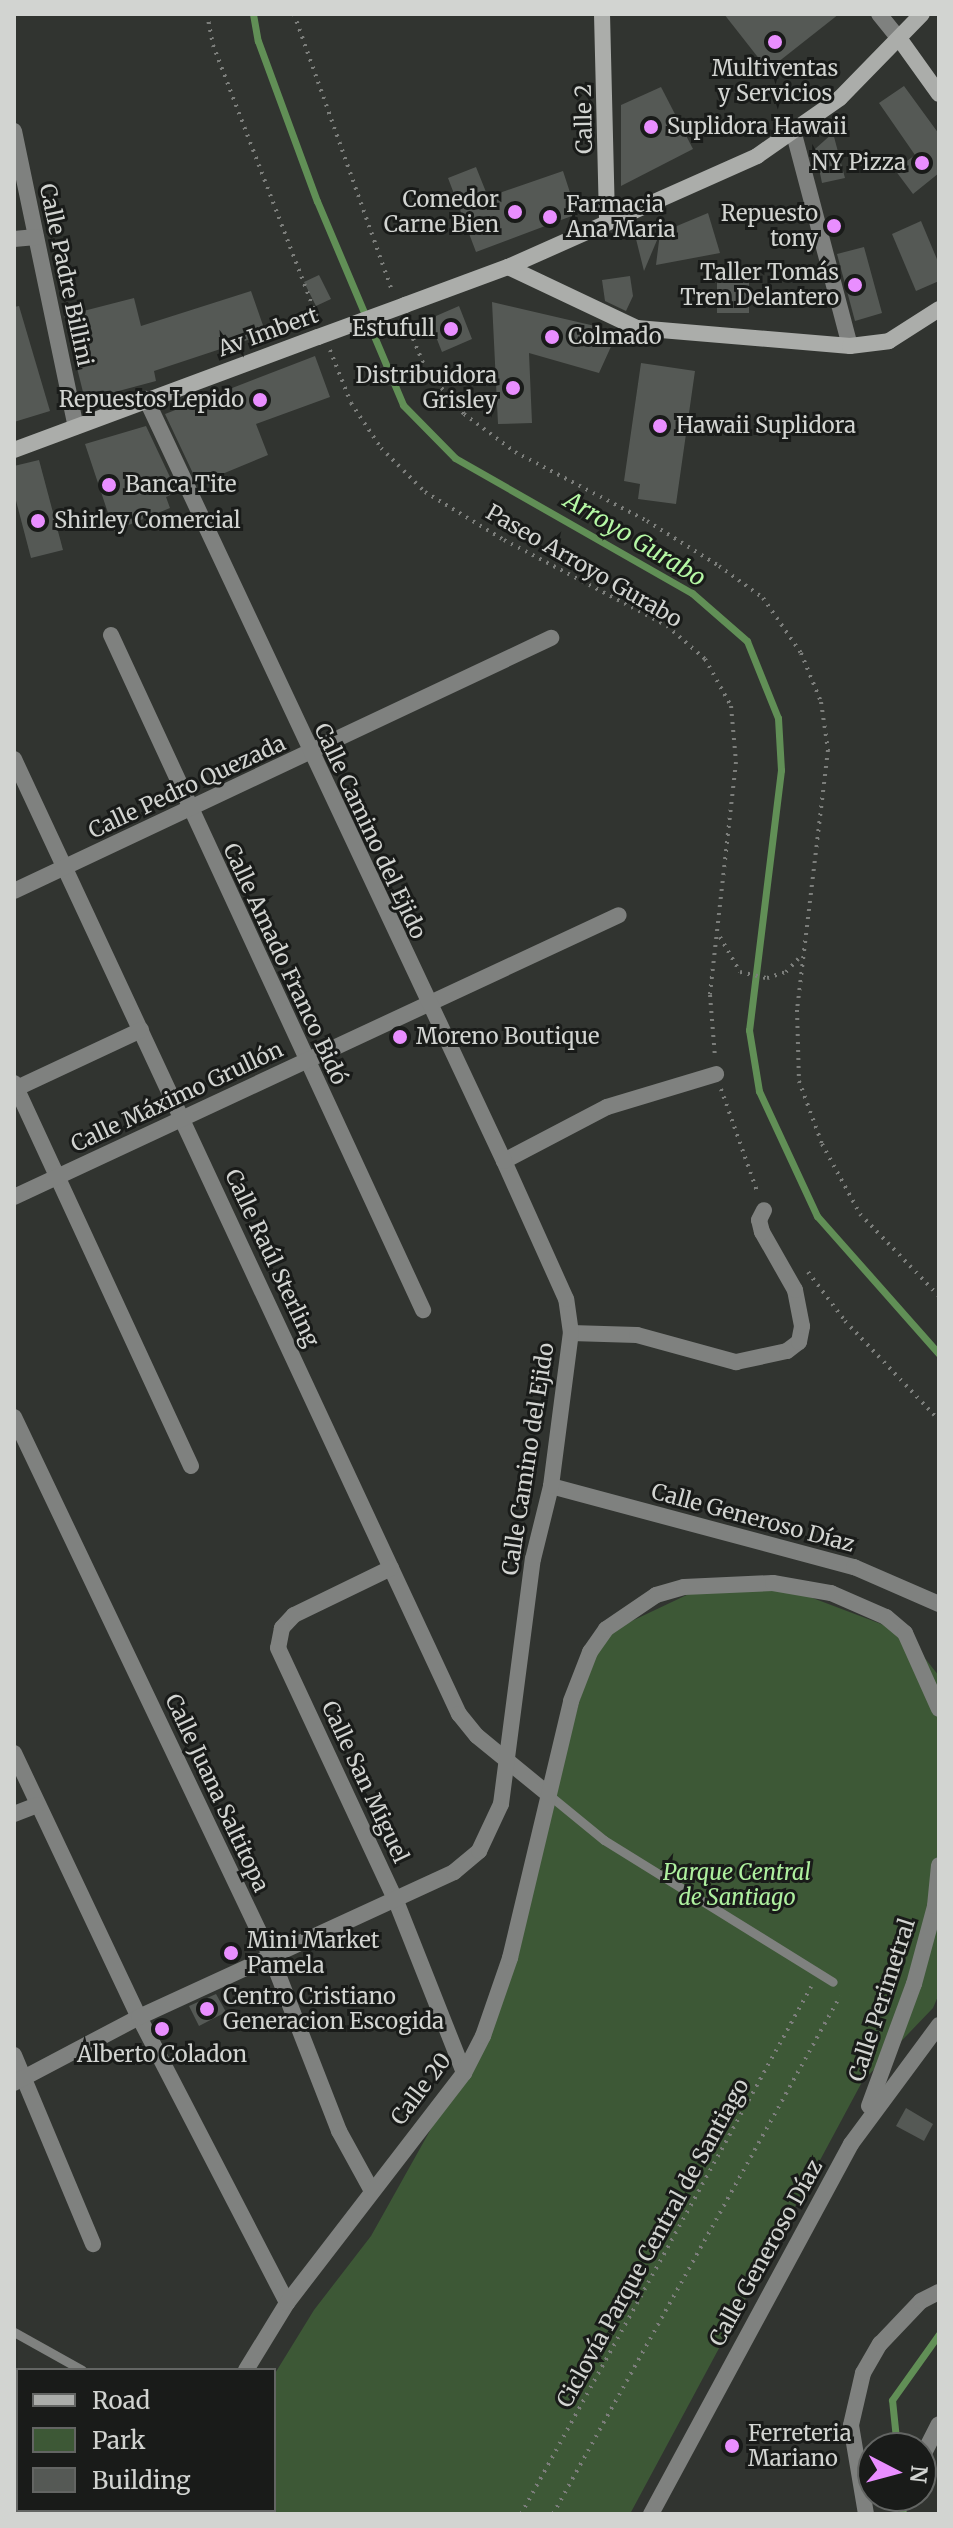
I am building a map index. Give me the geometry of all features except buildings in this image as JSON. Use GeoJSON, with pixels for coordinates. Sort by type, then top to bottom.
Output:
{"type":"FeatureCollection","features":[{"type":"Feature","properties":{"kind":"main road","name":"Calle 2"},"geometry":{"type":"LineString","coordinates":[[602,14],[607,223]]}},
{"type":"Feature","properties":{"kind":"main road","name":"Av Imbert"},"geometry":{"type":"LineString","coordinates":[[14,450],[508,267],[794,134],[901,41],[922,14]]}},
{"type":"Feature","properties":{"kind":"main road"},"geometry":{"type":"LineString","coordinates":[[901,41],[939,94]]}},
{"type":"Feature","properties":{"kind":"main road"},"geometry":{"type":"LineString","coordinates":[[508,267],[637,328],[850,346],[889,341],[939,309]]}},
{"type":"Feature","properties":{"kind":"street"},"geometry":{"type":"LineString","coordinates":[[879,14],[901,41]]}},
{"type":"Feature","properties":{"kind":"street","name":"Calle Padre Billini"},"geometry":{"type":"LineString","coordinates":[[14,131],[76,427]]}},
{"type":"Feature","properties":{"kind":"street"},"geometry":{"type":"LineString","coordinates":[[794,134],[850,346]]}},
{"type":"Feature","properties":{"kind":"street"},"geometry":{"type":"LineString","coordinates":[[14,239],[36,237]]}},
{"type":"Feature","properties":{"kind":"street","name":"Calle Camino del Ejido"},"geometry":{"type":"LineString","coordinates":[[19,2080],[139,2017],[396,1901],[454,1872],[479,1851],[501,1804],[533,1559],[551,1486],[571,1333],[566,1299],[504,1161],[308,754],[146,399]]}},
{"type":"Feature","properties":{"kind":"street","name":"Calle Amado Franco Bidó"},"geometry":{"type":"LineString","coordinates":[[111,635],[189,811],[423,1310]]}},
{"type":"Feature","properties":{"kind":"street","name":"Calle Pedro Quezada"},"geometry":{"type":"LineString","coordinates":[[14,891],[551,638]]}},
{"type":"Feature","properties":{"kind":"street","name":"Calle Raúl Sterling"},"geometry":{"type":"LineString","coordinates":[[14,759],[459,1714],[549,1795]]}},
{"type":"Feature","properties":{"kind":"street","name":"Calle Máximo Grullón"},"geometry":{"type":"LineString","coordinates":[[14,1197],[184,1121],[305,1061],[619,915]]}},
{"type":"Feature","properties":{"kind":"street"},"geometry":{"type":"LineString","coordinates":[[141,1030],[15,1085],[191,1466]]}},
{"type":"Feature","properties":{"kind":"street"},"geometry":{"type":"LineString","coordinates":[[504,1161],[607,1107],[716,1074]]}},
{"type":"Feature","properties":{"kind":"street"},"geometry":{"type":"LineString","coordinates":[[571,1333],[637,1335],[736,1362],[787,1351],[799,1342],[802,1326],[795,1290],[762,1232],[759,1220],[764,1210]]}},
{"type":"Feature","properties":{"kind":"street","name":"Calle Juana Saltitopa"},"geometry":{"type":"LineString","coordinates":[[14,1417],[272,1959],[339,2131],[372,2191]]}},
{"type":"Feature","properties":{"kind":"street","name":"Calle Generoso Díaz"},"geometry":{"type":"LineString","coordinates":[[551,1486],[854,1567],[939,1604]]}},
{"type":"Feature","properties":{"kind":"street","name":"Calle San Miguel"},"geometry":{"type":"LineString","coordinates":[[391,1568],[294,1615],[282,1628],[278,1648],[396,1901],[464,2073]]}},
{"type":"Feature","properties":{"kind":"street"},"geometry":{"type":"LineString","coordinates":[[549,1795],[571,1701],[598,1637],[628,1611],[684,1587],[773,1583],[863,1605],[905,1633],[939,1709]]}},
{"type":"Feature","properties":{"kind":"street"},"geometry":{"type":"LineString","coordinates":[[14,1753],[139,2017],[287,2303]]}},
{"type":"Feature","properties":{"kind":"street","name":"Calle 20"},"geometry":{"type":"LineString","coordinates":[[247,2368],[287,2303],[464,2073],[503,1984],[549,1795]]}},
{"type":"Feature","properties":{"kind":"street"},"geometry":{"type":"LineString","coordinates":[[14,1814],[37,1805]]}},
{"type":"Feature","properties":{"kind":"street","name":"Calle Perimetral"},"geometry":{"type":"LineString","coordinates":[[851,2144],[877,2090],[914,1984],[935,1906],[939,1865]]}},
{"type":"Feature","properties":{"kind":"street","name":"Calle Generoso Díaz"},"geometry":{"type":"LineString","coordinates":[[651,2514],[851,2144],[939,2025]]}},
{"type":"Feature","properties":{"kind":"street"},"geometry":{"type":"LineString","coordinates":[[14,2055],[19,2080],[93,2244]]}},
{"type":"Feature","properties":{"kind":"street"},"geometry":{"type":"LineString","coordinates":[[857,2448],[851,2425],[863,2373],[880,2344],[921,2301],[939,2292]]}},
{"type":"Feature","properties":{"kind":"lane"},"geometry":{"type":"LineString","coordinates":[[549,1795],[604,1840],[833,1982]]}},
{"type":"Feature","properties":{"kind":"lane"},"geometry":{"type":"LineString","coordinates":[[14,2332],[78,2368]]}},
{"type":"Feature","properties":{"kind":"path","name":"Paseo Arroyo Gurabo"},"geometry":{"type":"LineString","coordinates":[[207,14],[213,45],[323,338],[351,403],[381,448],[425,492],[504,540],[667,626],[705,659],[731,706],[736,762],[710,995],[716,1074],[764,1210]]}},
{"type":"Feature","properties":{"kind":"path"},"geometry":{"type":"LineString","coordinates":[[294,14],[426,370],[464,414],[515,452],[647,521],[763,598],[801,653],[821,702],[828,750],[797,1010],[799,1081],[822,1144],[860,1214],[939,1296]]}},
{"type":"Feature","properties":{"kind":"path"},"geometry":{"type":"LineString","coordinates":[[719,934],[740,972],[767,978],[786,972],[803,954]]}},
{"type":"Feature","properties":{"kind":"path"},"geometry":{"type":"LineString","coordinates":[[799,1259],[845,1321],[939,1420]]}},
{"type":"Feature","properties":{"kind":"path","name":"Ciclovía Parque Central de Santiago"},"geometry":{"type":"LineString","coordinates":[[521,2514],[811,1987]]}},
{"type":"Feature","properties":{"kind":"path","name":"Ciclovía Parque Central de Santiago"},"geometry":{"type":"LineString","coordinates":[[553,2514],[839,2006]]}},
{"type":"Feature","properties":{"kind":"green space","name":"Parque Central de Santiago"},"geometry":{"type":"Polygon","coordinates":[[[712,1583],[773,1583],[905,1633],[939,1676],[939,1994],[933,2008],[862,2082],[630,2514],[191,2514],[276,2512],[276,2372],[314,2310],[371,2236],[483,2036],[598,1637],[712,1583]]]}},
{"type":"Feature","properties":{"kind":"waterway","name":"Arroyo Gurabo"},"geometry":{"type":"LineString","coordinates":[[253,14],[258,41],[317,201],[403,405],[455,458],[692,593],[747,641],[778,718],[781,770],[749,1030],[759,1091],[817,1216],[939,1354]]}},
{"type":"Feature","properties":{"kind":"waterway","name":"Arroyo Gurabo"},"geometry":{"type":"LineString","coordinates":[[895,2432],[892,2400],[939,2334]]}},
{"type":"Feature","properties":{"kind":"place","name":"Multiventas y Servicios"},"geometry":{"type":"Point","coordinates":[775,42]}},
{"type":"Feature","properties":{"kind":"place","name":"Suplidora Hawaii"},"geometry":{"type":"Point","coordinates":[651,127]}},
{"type":"Feature","properties":{"kind":"place","name":"NY Pizza"},"geometry":{"type":"Point","coordinates":[922,163]}},
{"type":"Feature","properties":{"kind":"place","name":"Comedor Carne Bien"},"geometry":{"type":"Point","coordinates":[515,212]}},
{"type":"Feature","properties":{"kind":"place","name":"Farmacia Ana Maria"},"geometry":{"type":"Point","coordinates":[550,217]}},
{"type":"Feature","properties":{"kind":"place","name":"Repuesto tony"},"geometry":{"type":"Point","coordinates":[834,226]}},
{"type":"Feature","properties":{"kind":"place","name":"Taller Tomás Tren Delantero"},"geometry":{"type":"Point","coordinates":[855,285]}},
{"type":"Feature","properties":{"kind":"place","name":"Estufull"},"geometry":{"type":"Point","coordinates":[451,329]}},
{"type":"Feature","properties":{"kind":"place","name":"Colmado"},"geometry":{"type":"Point","coordinates":[552,337]}},
{"type":"Feature","properties":{"kind":"place","name":"Distribuidora Grisley"},"geometry":{"type":"Point","coordinates":[513,388]}},
{"type":"Feature","properties":{"kind":"place","name":"Repuestos Lepido"},"geometry":{"type":"Point","coordinates":[260,400]}},
{"type":"Feature","properties":{"kind":"place","name":"Hawaii Suplidora"},"geometry":{"type":"Point","coordinates":[660,426]}},
{"type":"Feature","properties":{"kind":"place","name":"Banca Tite"},"geometry":{"type":"Point","coordinates":[109,485]}},
{"type":"Feature","properties":{"kind":"place","name":"Shirley Comercial"},"geometry":{"type":"Point","coordinates":[38,521]}},
{"type":"Feature","properties":{"kind":"place","name":"Moreno Boutique"},"geometry":{"type":"Point","coordinates":[400,1037]}},
{"type":"Feature","properties":{"kind":"place","name":"Mini Market Pamela"},"geometry":{"type":"Point","coordinates":[231,1953]}},
{"type":"Feature","properties":{"kind":"place","name":"Centro Cristiano Generacion Escogida"},"geometry":{"type":"Point","coordinates":[207,2009]}},
{"type":"Feature","properties":{"kind":"place","name":"Alberto Coladon"},"geometry":{"type":"Point","coordinates":[162,2029]}},
{"type":"Feature","properties":{"kind":"place","name":"Ferreteria Mariano"},"geometry":{"type":"Point","coordinates":[732,2446]}}]}
